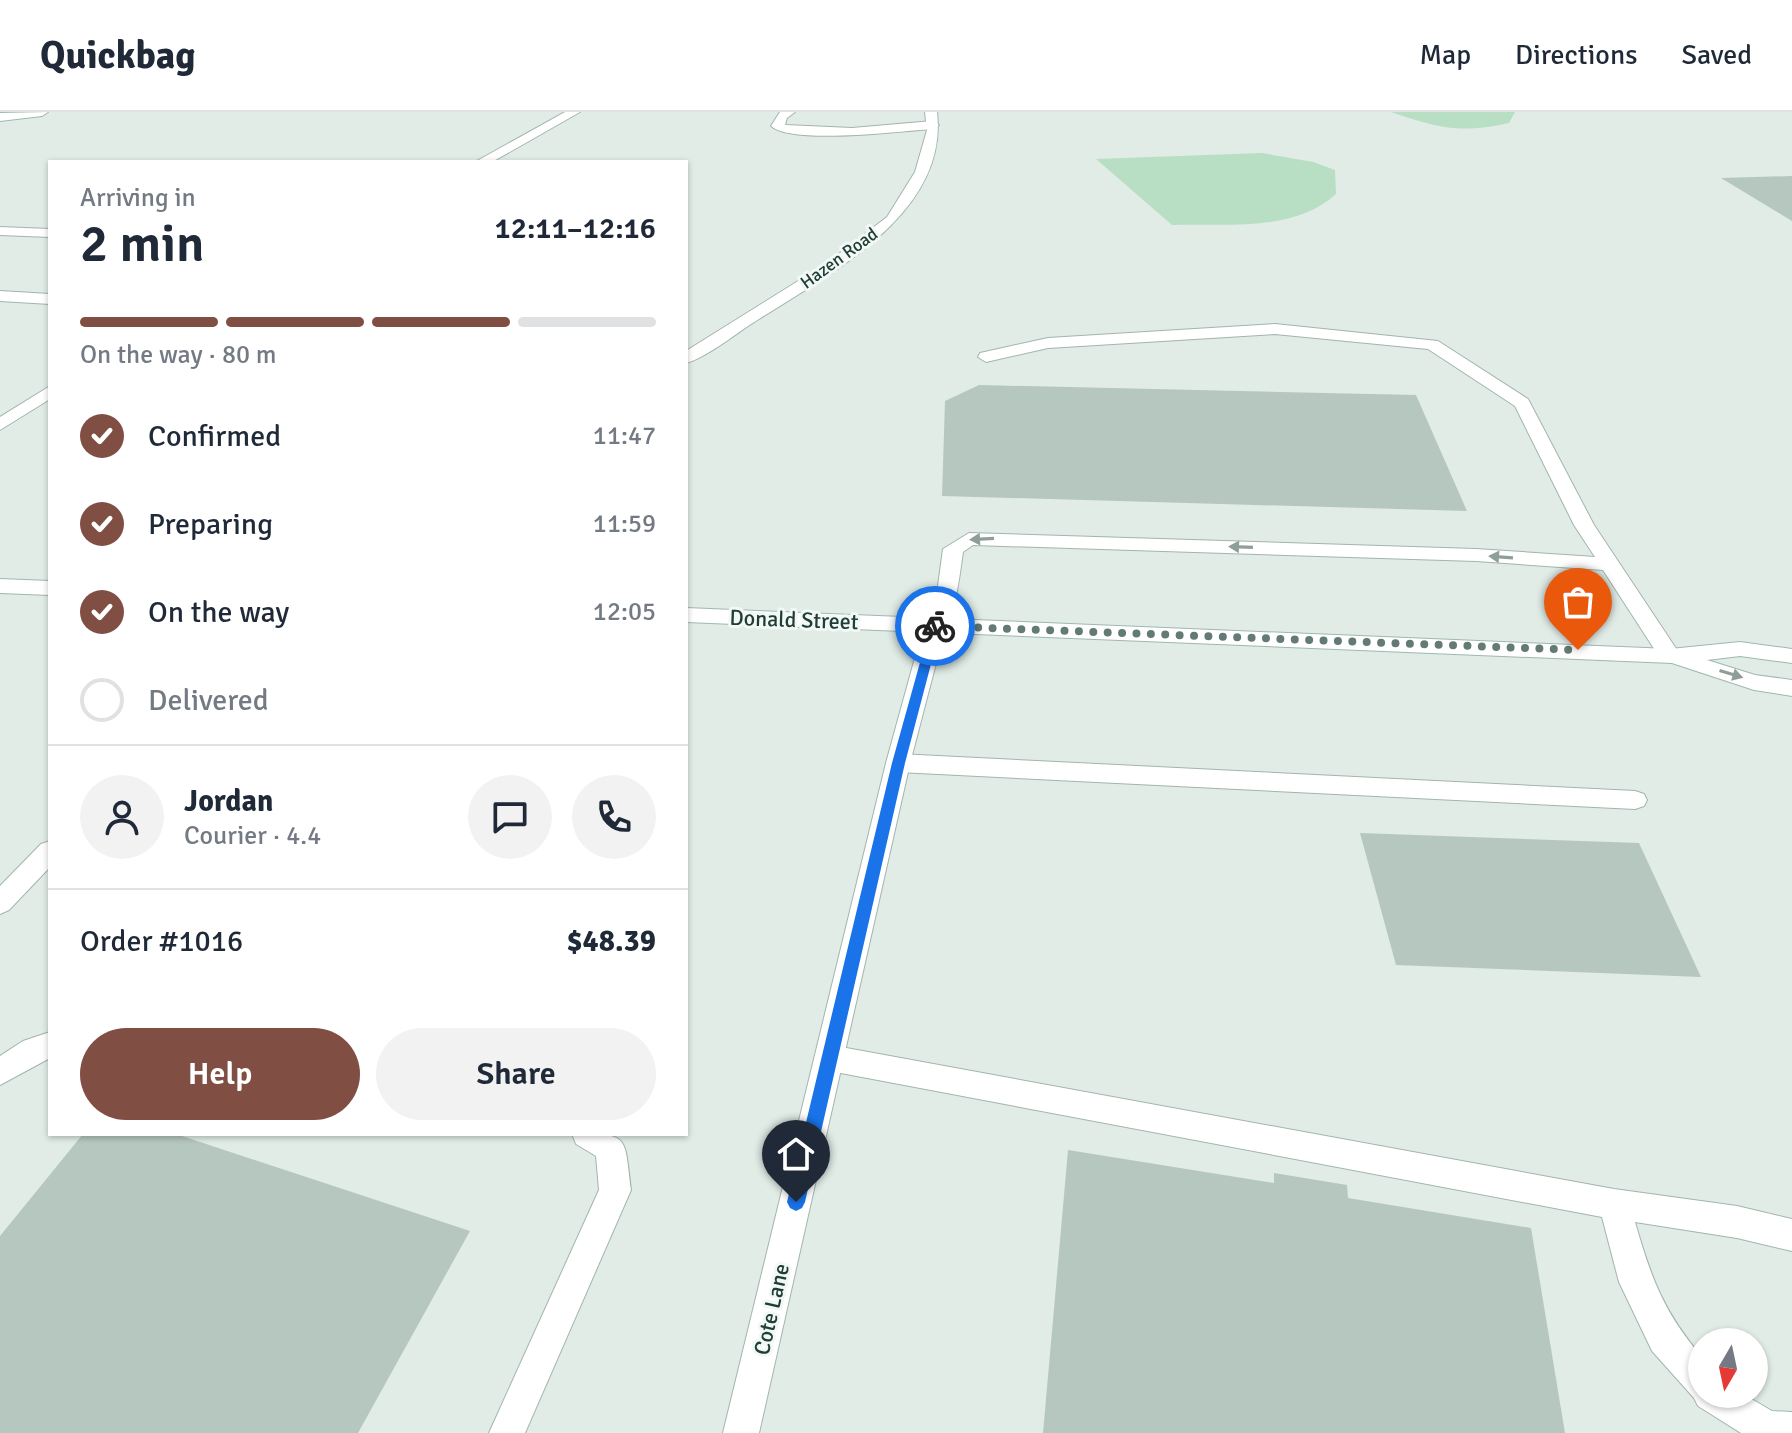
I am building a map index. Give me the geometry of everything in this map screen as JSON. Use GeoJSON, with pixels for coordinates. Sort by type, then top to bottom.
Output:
{"type":"FeatureCollection","features":[{"type":"Feature","properties":{"kind":"street"},"geometry":{"type":"LineString","coordinates":[[0,117],[42,112]]}},
{"type":"Feature","properties":{"kind":"street"},"geometry":{"type":"LineString","coordinates":[[486,160],[574,112]]}},
{"type":"Feature","properties":{"kind":"street"},"geometry":{"type":"LineString","coordinates":[[789,112],[782,116],[777,126],[828,133],[881,129],[932,118]]}},
{"type":"Feature","properties":{"kind":"street","name":"Hazen Road"},"geometry":{"type":"LineString","coordinates":[[688,357],[832,266],[892,220],[922,172],[932,118]]}},
{"type":"Feature","properties":{"kind":"street"},"geometry":{"type":"LineString","coordinates":[[0,231],[48,233]]}},
{"type":"Feature","properties":{"kind":"street"},"geometry":{"type":"LineString","coordinates":[[0,296],[48,299]]}},
{"type":"Feature","properties":{"kind":"street"},"geometry":{"type":"LineString","coordinates":[[986,357],[1048,343],[1275,329],[1432,344],[1522,403],[1584,525],[1670,656]]}},
{"type":"Feature","properties":{"kind":"street"},"geometry":{"type":"LineString","coordinates":[[0,425],[48,392]]}},
{"type":"Feature","properties":{"kind":"street","name":"Cote Lane"},"geometry":{"type":"LineString","coordinates":[[741,1433],[898,763],[935,625],[947,593],[953,549],[969,539],[1460,555],[1607,564]]}},
{"type":"Feature","properties":{"kind":"street"},"geometry":{"type":"LineString","coordinates":[[0,586],[48,588]]}},
{"type":"Feature","properties":{"kind":"street","name":"Donald Street"},"geometry":{"type":"LineString","coordinates":[[688,615],[1670,656],[1740,649],[1792,656]]}},
{"type":"Feature","properties":{"kind":"street","name":"Donald Street"},"geometry":{"type":"LineString","coordinates":[[1670,656],[1754,682],[1792,688]]}},
{"type":"Feature","properties":{"kind":"street"},"geometry":{"type":"LineString","coordinates":[[898,763],[1635,800]]}},
{"type":"Feature","properties":{"kind":"street"},"geometry":{"type":"LineString","coordinates":[[0,903],[48,853]]}},
{"type":"Feature","properties":{"kind":"street"},"geometry":{"type":"LineString","coordinates":[[0,1072],[33,1050],[48,1046]]}},
{"type":"Feature","properties":{"kind":"street"},"geometry":{"type":"LineString","coordinates":[[830,1058],[1614,1204],[1737,1222],[1792,1235]]}},
{"type":"Feature","properties":{"kind":"street"},"geometry":{"type":"LineString","coordinates":[[507,1433],[615,1190],[610,1148],[590,1136]]}},
{"type":"Feature","properties":{"kind":"street"},"geometry":{"type":"LineString","coordinates":[[1614,1204],[1636,1282],[1664,1339],[1688,1367]]}},
{"type":"Feature","properties":{"kind":"street"},"geometry":{"type":"LineString","coordinates":[[1733,1408],[1768,1429],[1792,1430]]}},
{"type":"Feature","properties":{"kind":"green space"},"geometry":{"type":"Polygon","coordinates":[[[1391,112],[1515,112],[1509,123],[1462,129],[1391,112]]]}},
{"type":"Feature","properties":{"kind":"green space"},"geometry":{"type":"Polygon","coordinates":[[[1262,153],[1313,162],[1335,170],[1336,194],[1300,215],[1280,220],[1237,225],[1172,225],[1096,159],[1262,153]]]}},
{"type":"Feature","properties":{"kind":"building"},"geometry":{"type":"Polygon","coordinates":[[[1792,176],[1792,221],[1721,178],[1792,176]]]}},
{"type":"Feature","properties":{"kind":"building"},"geometry":{"type":"Polygon","coordinates":[[[979,385],[1416,395],[1467,511],[942,496],[945,401],[979,385]]]}},
{"type":"Feature","properties":{"kind":"building"},"geometry":{"type":"Polygon","coordinates":[[[1360,833],[1639,843],[1701,977],[1396,965],[1360,833]]]}},
{"type":"Feature","properties":{"kind":"building"},"geometry":{"type":"Polygon","coordinates":[[[81,1136],[182,1136],[470,1231],[358,1433],[0,1433],[0,1236],[81,1136]]]}},
{"type":"Feature","properties":{"kind":"building"},"geometry":{"type":"Polygon","coordinates":[[[1068,1150],[1274,1183],[1274,1173],[1347,1185],[1348,1198],[1531,1228],[1565,1433],[1043,1433],[1068,1150]]]}},
{"type":"Feature","properties":{"kind":"way so far"},"geometry":{"type":"LineString","coordinates":[[935,626],[1578,650]]}},
{"type":"Feature","properties":{"kind":"route"},"geometry":{"type":"LineString","coordinates":[[796,1202],[898,763],[935,626]]}}]}
